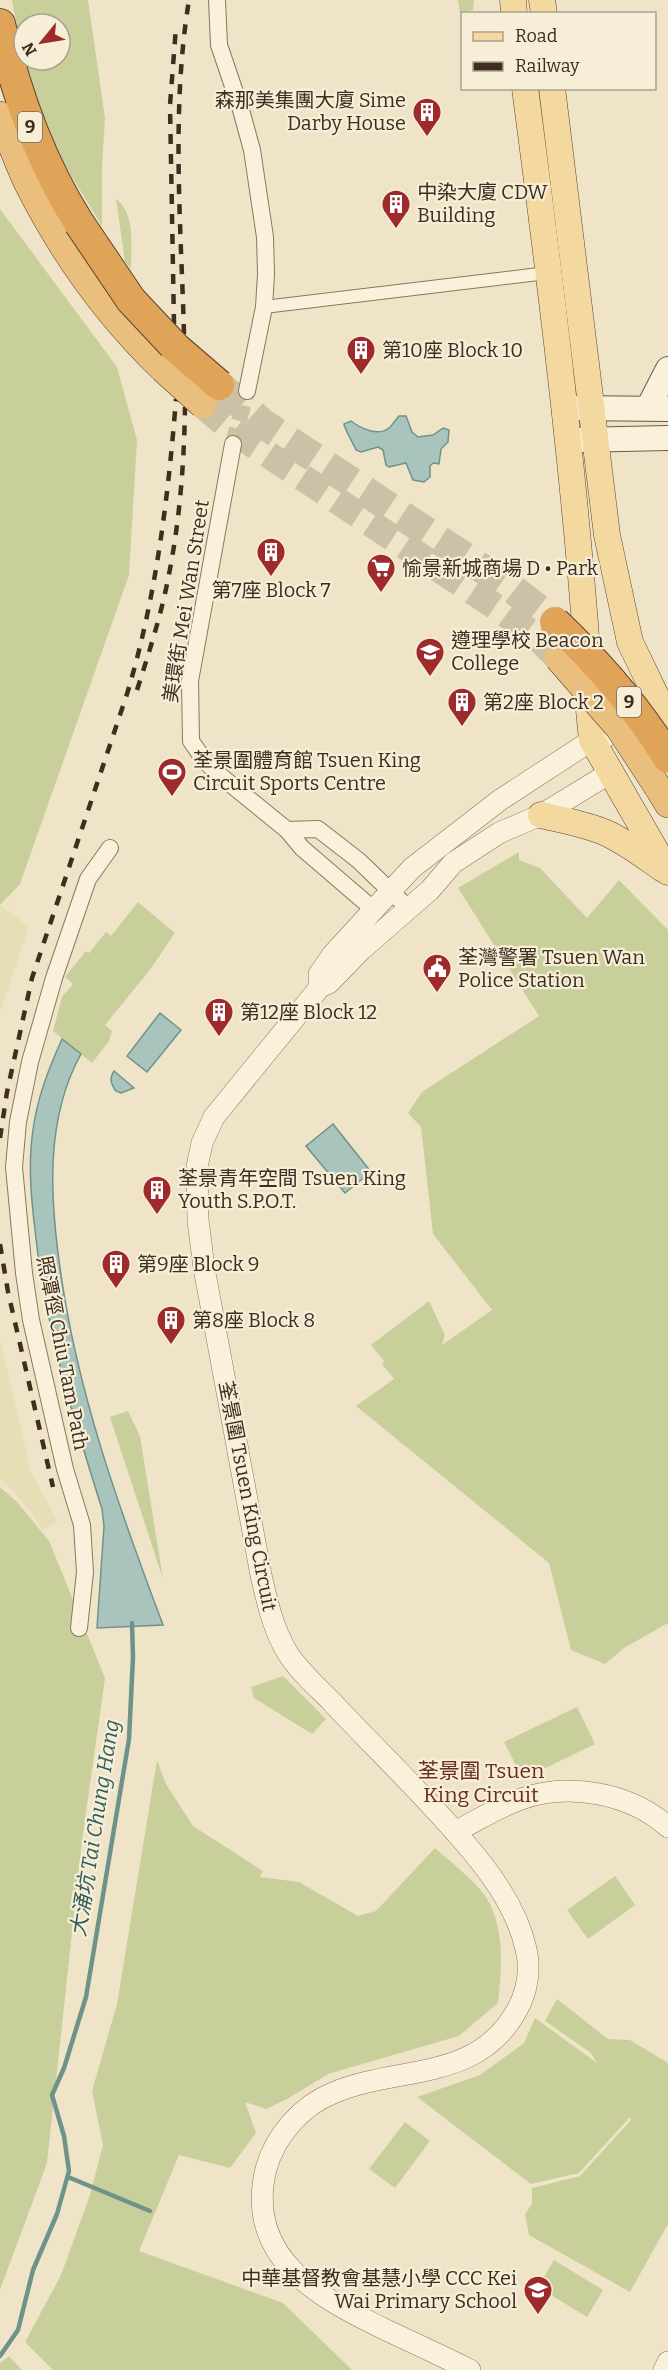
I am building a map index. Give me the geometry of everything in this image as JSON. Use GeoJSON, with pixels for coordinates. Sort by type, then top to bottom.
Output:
{"type":"FeatureCollection","features":[{"type":"Feature","properties":{"kind":"highway","name":"9"},"geometry":{"type":"LineString","coordinates":[[0,24],[12,73],[30,128],[61,196],[120,286],[176,348],[223,394]]}},
{"type":"Feature","properties":{"kind":"highway","name":"9"},"geometry":{"type":"LineString","coordinates":[[0,116],[37,201],[84,277],[114,316],[145,351],[223,394]]}},
{"type":"Feature","properties":{"kind":"highway","name":"9"},"geometry":{"type":"LineString","coordinates":[[555,622],[614,683],[651,731],[668,758]]}},
{"type":"Feature","properties":{"kind":"highway","name":"9"},"geometry":{"type":"LineString","coordinates":[[558,658],[619,728],[668,804]]}},
{"type":"Feature","properties":{"kind":"main road"},"geometry":{"type":"LineString","coordinates":[[525,90],[577,516],[586,637]]}},
{"type":"Feature","properties":{"kind":"main road"},"geometry":{"type":"LineString","coordinates":[[552,90],[607,535],[630,642],[668,722]]}},
{"type":"Feature","properties":{"kind":"main road"},"geometry":{"type":"LineString","coordinates":[[565,408],[658,409],[668,369]]}},
{"type":"Feature","properties":{"kind":"main road"},"geometry":{"type":"LineString","coordinates":[[568,440],[668,438]]}},
{"type":"Feature","properties":{"kind":"main road"},"geometry":{"type":"LineString","coordinates":[[629,686],[630,642]]}},
{"type":"Feature","properties":{"kind":"main road"},"geometry":{"type":"LineString","coordinates":[[589,710],[606,750],[668,873]]}},
{"type":"Feature","properties":{"kind":"main road"},"geometry":{"type":"LineString","coordinates":[[541,815],[606,832],[668,873]]}},
{"type":"Feature","properties":{"kind":"street"},"geometry":{"type":"LineString","coordinates":[[217,0],[219,45],[252,150],[261,208],[266,274],[264,307],[223,394]]}},
{"type":"Feature","properties":{"kind":"street"},"geometry":{"type":"LineString","coordinates":[[264,307],[547,273]]}},
{"type":"Feature","properties":{"kind":"street","name":"美環街 Mei Wan Street"},"geometry":{"type":"LineString","coordinates":[[233,444],[190,681],[191,741],[204,760],[217,773],[287,830],[302,848],[373,909]]}},
{"type":"Feature","properties":{"kind":"street","name":"荃景圍 Tsuen King Circuit"},"geometry":{"type":"LineString","coordinates":[[320,987],[319,974],[373,909],[399,898],[430,890],[453,863],[499,833],[541,815],[606,750]]}},
{"type":"Feature","properties":{"kind":"street","name":"荃景圍 Tsuen King Circuit"},"geometry":{"type":"LineString","coordinates":[[470,2370],[339,2307],[311,2289],[286,2264],[277,2249],[263,2212],[264,2180],[274,2147],[282,2134],[305,2109],[332,2093],[350,2087],[434,2070],[465,2060],[477,2053],[496,2038],[513,2017],[525,1996],[528,1971],[526,1950],[515,1917],[500,1888],[408,1779],[350,1722],[290,1657],[279,1638],[261,1575],[204,1268],[198,1220],[197,1167],[201,1143],[214,1117],[230,1094],[320,987],[329,982],[361,950],[399,898],[412,868],[485,811],[606,750]]}},
{"type":"Feature","properties":{"kind":"street"},"geometry":{"type":"LineString","coordinates":[[287,830],[318,829],[352,854],[399,898]]}},
{"type":"Feature","properties":{"kind":"street","name":"照潭徑 Chiu Tam Path"},"geometry":{"type":"LineString","coordinates":[[79,1629],[85,1572],[82,1525],[65,1469],[32,1320],[24,1273],[14,1167],[18,1122],[28,1072],[54,978],[88,879],[110,848]]}},
{"type":"Feature","properties":{"kind":"street"},"geometry":{"type":"LineString","coordinates":[[455,1832],[522,1798],[555,1792],[604,1794],[634,1806],[668,1827]]}},
{"type":"Feature","properties":{"kind":"street"},"geometry":{"type":"LineString","coordinates":[[664,2370],[668,2362]]}},
{"type":"Feature","properties":{"kind":"shaded area"},"geometry":{"type":"Polygon","coordinates":[[[0,905],[29,927],[0,1013],[0,905]]]}},
{"type":"Feature","properties":{"kind":"shaded area"},"geometry":{"type":"Polygon","coordinates":[[[0,1339],[31,1472],[58,1522],[42,1530],[32,1513],[0,1479],[0,1339]]]}},
{"type":"Feature","properties":{"kind":"green space"},"geometry":{"type":"Polygon","coordinates":[[[12,0],[88,0],[105,118],[102,226],[69,172],[39,114],[23,72],[72,72],[72,12],[14,12],[12,0]]]}},
{"type":"Feature","properties":{"kind":"green space"},"geometry":{"type":"Polygon","coordinates":[[[458,0],[474,0],[473,10],[460,13],[458,0]]]}},
{"type":"Feature","properties":{"kind":"green space"},"geometry":{"type":"Polygon","coordinates":[[[116,199],[127,213],[130,222],[131,269],[125,262],[116,199]]]}},
{"type":"Feature","properties":{"kind":"green space"},"geometry":{"type":"Polygon","coordinates":[[[0,209],[117,367],[137,440],[129,575],[20,884],[0,905],[0,209]]]}},
{"type":"Feature","properties":{"kind":"green space"},"geometry":{"type":"Polygon","coordinates":[[[519,852],[519,860],[540,868],[587,918],[619,880],[668,930],[668,1623],[624,1648],[605,1664],[571,1650],[549,1563],[356,1406],[394,1379],[382,1364],[384,1361],[371,1345],[429,1301],[445,1335],[442,1345],[492,1310],[433,1234],[421,1127],[408,1113],[422,1092],[539,1016],[458,888],[519,852]]]}},
{"type":"Feature","properties":{"kind":"green space"},"geometry":{"type":"Polygon","coordinates":[[[138,902],[175,933],[149,971],[105,1025],[112,1031],[109,1041],[92,1063],[53,1031],[62,997],[73,984],[65,977],[86,951],[89,953],[106,932],[111,936],[138,902]]]}},
{"type":"Feature","properties":{"kind":"green space"},"geometry":{"type":"Polygon","coordinates":[[[128,1411],[140,1436],[163,1579],[110,1417],[128,1411]]]}},
{"type":"Feature","properties":{"kind":"green space"},"geometry":{"type":"Polygon","coordinates":[[[0,1487],[17,1502],[49,1541],[105,1678],[82,1841],[47,2163],[0,2290],[0,1487]]]}},
{"type":"Feature","properties":{"kind":"green space"},"geometry":{"type":"Polygon","coordinates":[[[283,1676],[326,1719],[312,1734],[254,1698],[251,1687],[283,1676]]]}},
{"type":"Feature","properties":{"kind":"green space"},"geometry":{"type":"Polygon","coordinates":[[[577,1707],[595,1744],[523,1779],[504,1742],[577,1707]]]}},
{"type":"Feature","properties":{"kind":"green space"},"geometry":{"type":"Polygon","coordinates":[[[157,1760],[166,1784],[193,1826],[263,1871],[260,1877],[299,1882],[358,1916],[376,1911],[435,1848],[481,1890],[492,1909],[501,1949],[498,2003],[459,2036],[328,2074],[266,2109],[245,2102],[256,2133],[230,2168],[179,2155],[139,2251],[283,2303],[352,2370],[53,2370],[25,2342],[61,2275],[90,2195],[103,2145],[92,2091],[117,2004],[157,1760]]]}},
{"type":"Feature","properties":{"kind":"green space"},"geometry":{"type":"Polygon","coordinates":[[[615,1876],[635,1905],[588,1939],[567,1910],[615,1876]]]}},
{"type":"Feature","properties":{"kind":"green space"},"geometry":{"type":"Polygon","coordinates":[[[557,1999],[608,2039],[630,2040],[668,2063],[668,2224],[630,2292],[529,2235],[525,2214],[532,2204],[532,2188],[580,2176],[631,2120],[630,2117],[579,2173],[531,2184],[417,2097],[480,2075],[524,2043],[535,2018],[597,2063],[591,2053],[545,2021],[557,1999]]]}},
{"type":"Feature","properties":{"kind":"green space"},"geometry":{"type":"Polygon","coordinates":[[[405,2122],[430,2141],[395,2188],[369,2169],[405,2122]]]}},
{"type":"Feature","properties":{"kind":"green space"},"geometry":{"type":"Polygon","coordinates":[[[554,2260],[603,2290],[587,2317],[538,2287],[554,2260]]]}},
{"type":"Feature","properties":{"kind":"green space"},"geometry":{"type":"Polygon","coordinates":[[[9,2356],[22,2370],[0,2370],[0,2363],[9,2356]]]}},
{"type":"Feature","properties":{"kind":"water"},"geometry":{"type":"Polygon","coordinates":[[[399,416],[406,416],[412,432],[418,437],[433,435],[443,428],[449,430],[448,442],[441,449],[439,464],[433,463],[430,466],[430,477],[424,482],[413,480],[406,463],[389,467],[386,465],[383,450],[378,447],[361,452],[356,450],[344,424],[351,421],[364,429],[380,432],[389,428],[399,416]]]}},
{"type":"Feature","properties":{"kind":"water"},"geometry":{"type":"Polygon","coordinates":[[[160,1013],[181,1030],[147,1072],[127,1056],[160,1013]]]}},
{"type":"Feature","properties":{"kind":"water"},"geometry":{"type":"Polygon","coordinates":[[[62,1039],[81,1054],[69,1079],[61,1105],[53,1159],[54,1214],[60,1268],[88,1405],[131,1537],[163,1625],[97,1628],[104,1526],[102,1509],[61,1371],[53,1336],[40,1266],[31,1193],[31,1142],[37,1106],[62,1039]]]}},
{"type":"Feature","properties":{"kind":"water"},"geometry":{"type":"Polygon","coordinates":[[[114,1071],[134,1088],[121,1093],[116,1091],[111,1081],[114,1071]]]}},
{"type":"Feature","properties":{"kind":"water"},"geometry":{"type":"Polygon","coordinates":[[[333,1124],[371,1172],[345,1193],[306,1146],[333,1124]]]}},
{"type":"Feature","properties":{"kind":"waterway","name":"大涌坑 Tai Chung Hang"},"geometry":{"type":"LineString","coordinates":[[0,2356],[18,2330],[33,2270],[57,2214],[69,2171],[64,2136],[52,2095],[64,2068],[86,1997],[129,1739],[133,1657],[132,1623]]}},
{"type":"Feature","properties":{"kind":"waterway"},"geometry":{"type":"LineString","coordinates":[[68,2177],[150,2211]]}},
{"type":"Feature","properties":{"kind":"tunnel"},"geometry":{"type":"LineString","coordinates":[[219,385],[262,423],[510,587],[555,622]]}},
{"type":"Feature","properties":{"kind":"tunnel"},"geometry":{"type":"LineString","coordinates":[[233,444],[247,391]]}},
{"type":"Feature","properties":{"kind":"tunnel"},"geometry":{"type":"LineString","coordinates":[[203,405],[233,431],[502,611],[540,640],[558,658]]}},
{"type":"Feature","properties":{"kind":"railway"},"geometry":{"type":"LineString","coordinates":[[184,334],[179,125],[183,41],[189,0]]}},
{"type":"Feature","properties":{"kind":"railway"},"geometry":{"type":"LineString","coordinates":[[174,324],[170,105],[176,27]]}},
{"type":"Feature","properties":{"kind":"railway"},"geometry":{"type":"LineString","coordinates":[[0,1138],[7,1092],[32,978],[127,694],[146,621],[159,548],[176,399]]}},
{"type":"Feature","properties":{"kind":"railway"},"geometry":{"type":"LineString","coordinates":[[137,690],[168,582],[182,482],[185,407]]}},
{"type":"Feature","properties":{"kind":"railway"},"geometry":{"type":"LineString","coordinates":[[0,1244],[8,1292],[53,1487]]}},
{"type":"Feature","properties":{"kind":"place","name":"森那美集團大廈 Sime Darby House"},"geometry":{"type":"Point","coordinates":[427,138]}},
{"type":"Feature","properties":{"kind":"place","name":"中染大廈 CDW Building"},"geometry":{"type":"Point","coordinates":[396,230]}},
{"type":"Feature","properties":{"kind":"place","name":"第10座 Block 10"},"geometry":{"type":"Point","coordinates":[361,376]}},
{"type":"Feature","properties":{"kind":"place","name":"第7座 Block 7"},"geometry":{"type":"Point","coordinates":[271,578]}},
{"type":"Feature","properties":{"kind":"place","name":"愉景新城商場 D • Park"},"geometry":{"type":"Point","coordinates":[381,594]}},
{"type":"Feature","properties":{"kind":"place","name":"遵理學校 Beacon College"},"geometry":{"type":"Point","coordinates":[430,678]}},
{"type":"Feature","properties":{"kind":"place","name":"第2座 Block 2"},"geometry":{"type":"Point","coordinates":[462,728]}},
{"type":"Feature","properties":{"kind":"place","name":"荃景圍體育館 Tsuen King Circuit Sports Centre"},"geometry":{"type":"Point","coordinates":[172,798]}},
{"type":"Feature","properties":{"kind":"place","name":"荃灣警署 Tsuen Wan Police Station"},"geometry":{"type":"Point","coordinates":[437,994]}},
{"type":"Feature","properties":{"kind":"place","name":"第12座 Block 12"},"geometry":{"type":"Point","coordinates":[219,1038]}},
{"type":"Feature","properties":{"kind":"place","name":"荃景青年空間 Tsuen King Youth S.P.O.T."},"geometry":{"type":"Point","coordinates":[157,1216]}},
{"type":"Feature","properties":{"kind":"place","name":"第9座 Block 9"},"geometry":{"type":"Point","coordinates":[116,1290]}},
{"type":"Feature","properties":{"kind":"place","name":"第8座 Block 8"},"geometry":{"type":"Point","coordinates":[171,1346]}},
{"type":"Feature","properties":{"kind":"place","name":"中華基督教會基慧小學 CCC Kei Wai Primary School"},"geometry":{"type":"Point","coordinates":[538,2316]}},
{"type":"Feature","properties":{"kind":"district","name":"荃景圍 Tsuen King Circuit"},"geometry":{"type":"Point","coordinates":[481,1783]}}]}
